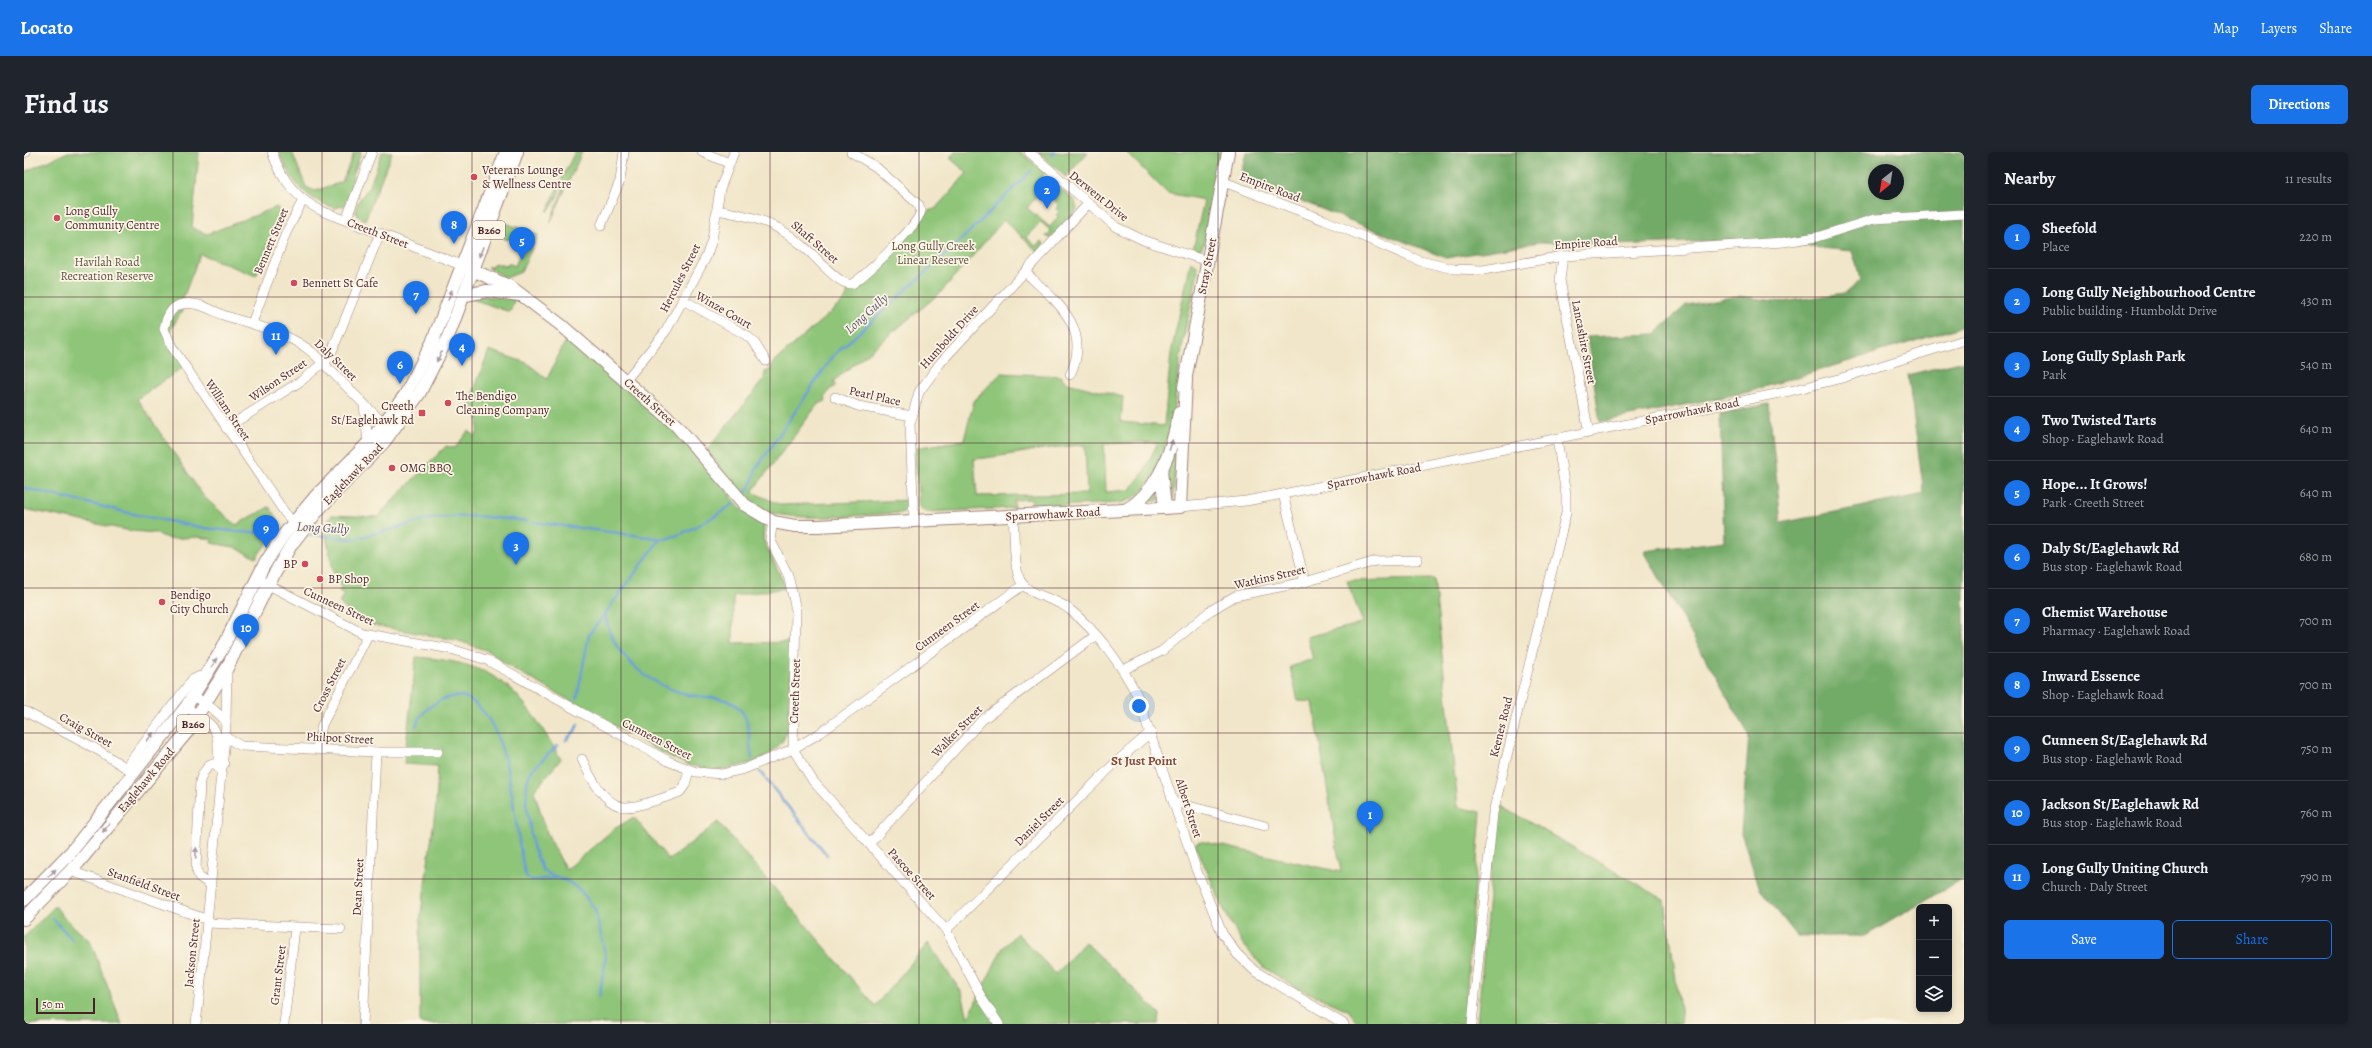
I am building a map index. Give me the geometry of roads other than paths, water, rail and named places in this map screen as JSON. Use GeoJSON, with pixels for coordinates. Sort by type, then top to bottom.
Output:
{"type":"FeatureCollection","features":[{"type":"Feature","properties":{"kind":"main road","name":"Eaglehawk Road"},"geometry":{"type":"LineString","coordinates":[[24,900],[71,852],[130,770],[186,707],[194,696],[257,579],[292,531],[384,424],[405,395],[424,361],[506,152]]}},
{"type":"Feature","properties":{"kind":"main road","name":"Eaglehawk Road"},"geometry":{"type":"LineString","coordinates":[[24,919],[71,871],[187,732],[199,715],[228,668],[292,531],[384,442],[402,418],[436,363],[465,295],[518,152]]}},
{"type":"Feature","properties":{"kind":"main road","name":"Stray Street"},"geometry":{"type":"LineString","coordinates":[[1126,510],[1146,494],[1161,470],[1176,427],[1186,380],[1207,261],[1224,182],[1228,152]]}},
{"type":"Feature","properties":{"kind":"main road","name":"Creeth Street"},"geometry":{"type":"LineString","coordinates":[[461,265],[506,284],[525,296],[626,380],[676,425],[745,505],[772,522]]}},
{"type":"Feature","properties":{"kind":"main road"},"geometry":{"type":"LineString","coordinates":[[465,295],[487,291],[525,296]]}},
{"type":"Feature","properties":{"kind":"main road","name":"Stray Street"},"geometry":{"type":"LineString","coordinates":[[1180,507],[1186,380]]}},
{"type":"Feature","properties":{"kind":"main road"},"geometry":{"type":"LineString","coordinates":[[1161,470],[1165,508]]}},
{"type":"Feature","properties":{"kind":"main road","name":"Sparrowhawk Road"},"geometry":{"type":"LineString","coordinates":[[772,522],[804,526],[914,522],[1180,507]]}},
{"type":"Feature","properties":{"kind":"main road"},"geometry":{"type":"LineString","coordinates":[[130,770],[143,773],[187,732]]}},
{"type":"Feature","properties":{"kind":"street","name":"Bennett Street"},"geometry":{"type":"LineString","coordinates":[[252,323],[286,233],[303,200],[284,179],[272,152]]}},
{"type":"Feature","properties":{"kind":"street"},"geometry":{"type":"LineString","coordinates":[[346,220],[372,152]]}},
{"type":"Feature","properties":{"kind":"street"},"geometry":{"type":"LineString","coordinates":[[601,226],[620,181],[624,152]]}},
{"type":"Feature","properties":{"kind":"street"},"geometry":{"type":"LineString","coordinates":[[702,152],[729,163]]}},
{"type":"Feature","properties":{"kind":"street","name":"Hercules Street"},"geometry":{"type":"LineString","coordinates":[[626,380],[662,336],[683,300],[709,249],[720,189],[734,152]]}},
{"type":"Feature","properties":{"kind":"street","name":"Shaft Street"},"geometry":{"type":"LineString","coordinates":[[717,210],[777,226],[793,236],[841,281],[848,284],[854,283],[882,258],[921,212],[919,206],[884,174],[851,152]]}},
{"type":"Feature","properties":{"kind":"street","name":"Derwent Drive"},"geometry":{"type":"LineString","coordinates":[[1029,152],[1112,224],[1133,236],[1207,261]]}},
{"type":"Feature","properties":{"kind":"street","name":"Empire Road"},"geometry":{"type":"LineString","coordinates":[[1224,182],[1324,220],[1420,261],[1454,269],[1483,270],[1508,266],[1534,259],[1564,256],[1808,240],[1874,219],[1964,214]]}},
{"type":"Feature","properties":{"kind":"street","name":"Creeth Street"},"geometry":{"type":"LineString","coordinates":[[303,200],[318,209],[461,265]]}},
{"type":"Feature","properties":{"kind":"street","name":"Humboldt Drive"},"geometry":{"type":"LineString","coordinates":[[914,522],[912,416],[915,400],[929,376],[1088,204]]}},
{"type":"Feature","properties":{"kind":"street","name":"Wilson Street"},"geometry":{"type":"LineString","coordinates":[[226,428],[301,381],[323,364],[330,356],[380,233]]}},
{"type":"Feature","properties":{"kind":"street","name":"Lancashire Street"},"geometry":{"type":"LineString","coordinates":[[1564,256],[1560,280],[1589,433]]}},
{"type":"Feature","properties":{"kind":"street"},"geometry":{"type":"LineString","coordinates":[[1025,272],[1060,305],[1074,328],[1077,352],[1070,375]]}},
{"type":"Feature","properties":{"kind":"street","name":"Winze Court"},"geometry":{"type":"LineString","coordinates":[[683,300],[746,334],[754,342],[766,361]]}},
{"type":"Feature","properties":{"kind":"street","name":"Daly Street"},"geometry":{"type":"LineString","coordinates":[[176,307],[191,303],[252,323],[301,344],[384,424]]}},
{"type":"Feature","properties":{"kind":"street","name":"William Street"},"geometry":{"type":"LineString","coordinates":[[176,307],[167,318],[164,331],[179,358],[285,513],[292,531]]}},
{"type":"Feature","properties":{"kind":"street","name":"Sparrowhawk Road"},"geometry":{"type":"LineString","coordinates":[[1180,507],[1246,501],[1283,494],[1589,433],[1812,386],[1964,340]]}},
{"type":"Feature","properties":{"kind":"street","name":"Pearl Place"},"geometry":{"type":"LineString","coordinates":[[835,397],[858,406],[912,416]]}},
{"type":"Feature","properties":{"kind":"street"},"geometry":{"type":"LineString","coordinates":[[364,404],[368,443]]}},
{"type":"Feature","properties":{"kind":"street","name":"Keenes Road"},"geometry":{"type":"LineString","coordinates":[[1472,1024],[1493,813],[1566,512],[1566,495],[1557,439]]}},
{"type":"Feature","properties":{"kind":"street"},"geometry":{"type":"LineString","coordinates":[[1283,494],[1305,582]]}},
{"type":"Feature","properties":{"kind":"street"},"geometry":{"type":"LineString","coordinates":[[1013,516],[1018,570],[1023,585]]}},
{"type":"Feature","properties":{"kind":"street","name":"Creeth Street"},"geometry":{"type":"LineString","coordinates":[[772,522],[770,539],[790,583],[796,610],[793,749]]}},
{"type":"Feature","properties":{"kind":"street","name":"Watkins Street"},"geometry":{"type":"LineString","coordinates":[[1123,670],[1162,651],[1210,611],[1228,599],[1244,593],[1305,582],[1376,561],[1418,560]]}},
{"type":"Feature","properties":{"kind":"street","name":"Cunneen Street"},"geometry":{"type":"LineString","coordinates":[[257,579],[368,635],[451,649],[487,660],[654,753],[689,770],[713,774],[733,772],[793,749],[820,733],[1023,585]]}},
{"type":"Feature","properties":{"kind":"street","name":"Albert Street"},"geometry":{"type":"LineString","coordinates":[[1023,585],[1062,604],[1081,620],[1123,670],[1137,695],[1151,732],[1208,901],[1230,945],[1255,971],[1344,1024]]}},
{"type":"Feature","properties":{"kind":"street","name":"Cross Street"},"geometry":{"type":"LineString","coordinates":[[316,749],[322,725],[368,635]]}},
{"type":"Feature","properties":{"kind":"street","name":"Walker Street"},"geometry":{"type":"LineString","coordinates":[[869,844],[982,720],[1095,636]]}},
{"type":"Feature","properties":{"kind":"street","name":"Jackson Street"},"geometry":{"type":"LineString","coordinates":[[221,763],[225,753],[228,668]]}},
{"type":"Feature","properties":{"kind":"street","name":"Eaglehawk Road"},"geometry":{"type":"LineString","coordinates":[[130,770],[192,680],[203,677]]}},
{"type":"Feature","properties":{"kind":"street"},"geometry":{"type":"LineString","coordinates":[[194,696],[226,721]]}},
{"type":"Feature","properties":{"kind":"street","name":"Jackson Street"},"geometry":{"type":"LineString","coordinates":[[186,707],[199,715],[218,734],[221,763],[208,921],[196,1024]]}},
{"type":"Feature","properties":{"kind":"street","name":"Craig Street"},"geometry":{"type":"LineString","coordinates":[[24,710],[77,738],[130,770]]}},
{"type":"Feature","properties":{"kind":"street","name":"Daniel Street"},"geometry":{"type":"LineString","coordinates":[[946,930],[1115,763],[1151,732]]}},
{"type":"Feature","properties":{"kind":"street","name":"Philpot Street"},"geometry":{"type":"LineString","coordinates":[[225,737],[241,746]]}},
{"type":"Feature","properties":{"kind":"street","name":"Philpot Street"},"geometry":{"type":"LineString","coordinates":[[225,753],[241,746],[376,752],[438,752]]}},
{"type":"Feature","properties":{"kind":"street","name":"Pascoe Street"},"geometry":{"type":"LineString","coordinates":[[793,749],[813,781],[946,930],[983,1000],[999,1024]]}},
{"type":"Feature","properties":{"kind":"street","name":"Dean Street"},"geometry":{"type":"LineString","coordinates":[[363,1024],[376,752]]}},
{"type":"Feature","properties":{"kind":"street"},"geometry":{"type":"LineString","coordinates":[[582,758],[589,774],[605,796],[614,803],[625,807],[680,792],[685,786],[689,770]]}},
{"type":"Feature","properties":{"kind":"street"},"geometry":{"type":"LineString","coordinates":[[211,885],[199,878],[196,869],[200,781],[207,767],[221,763]]}},
{"type":"Feature","properties":{"kind":"street"},"geometry":{"type":"LineString","coordinates":[[1174,802],[1265,826]]}},
{"type":"Feature","properties":{"kind":"street","name":"Stanfield Street"},"geometry":{"type":"LineString","coordinates":[[71,871],[208,921],[295,928],[341,929]]}},
{"type":"Feature","properties":{"kind":"street","name":"Grant Street"},"geometry":{"type":"LineString","coordinates":[[284,1024],[295,928]]}},
{"type":"Feature","properties":{"kind":"waterway","name":"Long Gully"},"geometry":{"type":"LineString","coordinates":[[1052,155],[1055,152]]}},
{"type":"Feature","properties":{"kind":"waterway","name":"Long Gully"},"geometry":{"type":"LineString","coordinates":[[745,493],[751,485],[756,469],[833,356],[956,245],[1031,171]]}},
{"type":"Feature","properties":{"kind":"waterway","name":"Long Gully"},"geometry":{"type":"LineString","coordinates":[[24,488],[138,515],[204,528],[241,532],[280,533]]}},
{"type":"Feature","properties":{"kind":"waterway","name":"Long Gully"},"geometry":{"type":"LineString","coordinates":[[533,522],[664,539],[681,534],[710,519],[734,503]]}},
{"type":"Feature","properties":{"kind":"waterway","name":"Long Gully"},"geometry":{"type":"LineString","coordinates":[[305,534],[354,539],[429,519],[449,517],[476,516],[527,521]]}},
{"type":"Feature","properties":{"kind":"waterway"},"geometry":{"type":"LineString","coordinates":[[577,698],[589,635],[661,538]]}},
{"type":"Feature","properties":{"kind":"waterway"},"geometry":{"type":"LineString","coordinates":[[605,613],[615,643],[634,666],[646,676],[660,684],[689,695],[718,698],[731,702],[737,706],[747,722],[752,759]]}},
{"type":"Feature","properties":{"kind":"waterway"},"geometry":{"type":"LineString","coordinates":[[416,726],[419,719],[428,708],[447,698],[462,696],[479,707],[492,726],[502,749],[509,776],[521,856],[526,876],[531,880],[557,878]]}},
{"type":"Feature","properties":{"kind":"waterway"},"geometry":{"type":"LineString","coordinates":[[566,740],[575,731],[578,724]]}},
{"type":"Feature","properties":{"kind":"waterway"},"geometry":{"type":"LineString","coordinates":[[558,745],[531,771],[527,781],[526,804],[533,847],[542,869],[549,874],[569,882],[581,891],[595,909],[606,957],[599,997]]}},
{"type":"Feature","properties":{"kind":"waterway"},"geometry":{"type":"LineString","coordinates":[[760,772],[827,855]]}},
{"type":"Feature","properties":{"kind":"waterway"},"geometry":{"type":"LineString","coordinates":[[52,918],[72,939]]}},
{"type":"Feature","properties":{"kind":"place","name":"Veterans Lounge & Wellness Centre"},"geometry":{"type":"Point","coordinates":[474,177]}},
{"type":"Feature","properties":{"kind":"place","name":"Long Gully Neighbourhood Centre"},"geometry":{"type":"Point","coordinates":[1047,209]}},
{"type":"Feature","properties":{"kind":"place","name":"Long Gully Community Centre"},"geometry":{"type":"Point","coordinates":[57,218]}},
{"type":"Feature","properties":{"kind":"place","name":"Inward Essence"},"geometry":{"type":"Point","coordinates":[454,244]}},
{"type":"Feature","properties":{"kind":"place","name":"Hope... It Grows!"},"geometry":{"type":"Point","coordinates":[522,260]}},
{"type":"Feature","properties":{"kind":"place","name":"Bennett St Cafe"},"geometry":{"type":"Point","coordinates":[294,283]}},
{"type":"Feature","properties":{"kind":"place","name":"Chemist Warehouse"},"geometry":{"type":"Point","coordinates":[416,314]}},
{"type":"Feature","properties":{"kind":"place","name":"Long Gully Uniting Church"},"geometry":{"type":"Point","coordinates":[276,355]}},
{"type":"Feature","properties":{"kind":"place","name":"Two Twisted Tarts"},"geometry":{"type":"Point","coordinates":[462,366]}},
{"type":"Feature","properties":{"kind":"place","name":"Daly St/Eaglehawk Rd"},"geometry":{"type":"Point","coordinates":[400,384]}},
{"type":"Feature","properties":{"kind":"place","name":"The Bendigo Cleaning Company"},"geometry":{"type":"Point","coordinates":[448,403]}},
{"type":"Feature","properties":{"kind":"place","name":"Creeth St/Eaglehawk Rd"},"geometry":{"type":"Point","coordinates":[422,413]}},
{"type":"Feature","properties":{"kind":"place","name":"OMG BBQ"},"geometry":{"type":"Point","coordinates":[392,468]}},
{"type":"Feature","properties":{"kind":"place","name":"Cunneen St/Eaglehawk Rd"},"geometry":{"type":"Point","coordinates":[266,548]}},
{"type":"Feature","properties":{"kind":"place","name":"BP"},"geometry":{"type":"Point","coordinates":[305,564]}},
{"type":"Feature","properties":{"kind":"place","name":"Long Gully Splash Park"},"geometry":{"type":"Point","coordinates":[516,565]}},
{"type":"Feature","properties":{"kind":"place","name":"BP Shop"},"geometry":{"type":"Point","coordinates":[320,579]}},
{"type":"Feature","properties":{"kind":"place","name":"Bendigo City Church"},"geometry":{"type":"Point","coordinates":[162,602]}},
{"type":"Feature","properties":{"kind":"place","name":"Jackson St/Eaglehawk Rd"},"geometry":{"type":"Point","coordinates":[246,647]}},
{"type":"Feature","properties":{"kind":"place","name":"Sheefold"},"geometry":{"type":"Point","coordinates":[1370,834]}},
{"type":"Feature","properties":{"kind":"district","name":"St Just Point"},"geometry":{"type":"Point","coordinates":[1144,760]}},
{"type":"Feature","properties":{"kind":"park label","name":"Long Gully Creek Linear Reserve"},"geometry":{"type":"Point","coordinates":[933,253]}},
{"type":"Feature","properties":{"kind":"park label","name":"Havilah Road Recreation Reserve"},"geometry":{"type":"Point","coordinates":[107,269]}}]}
